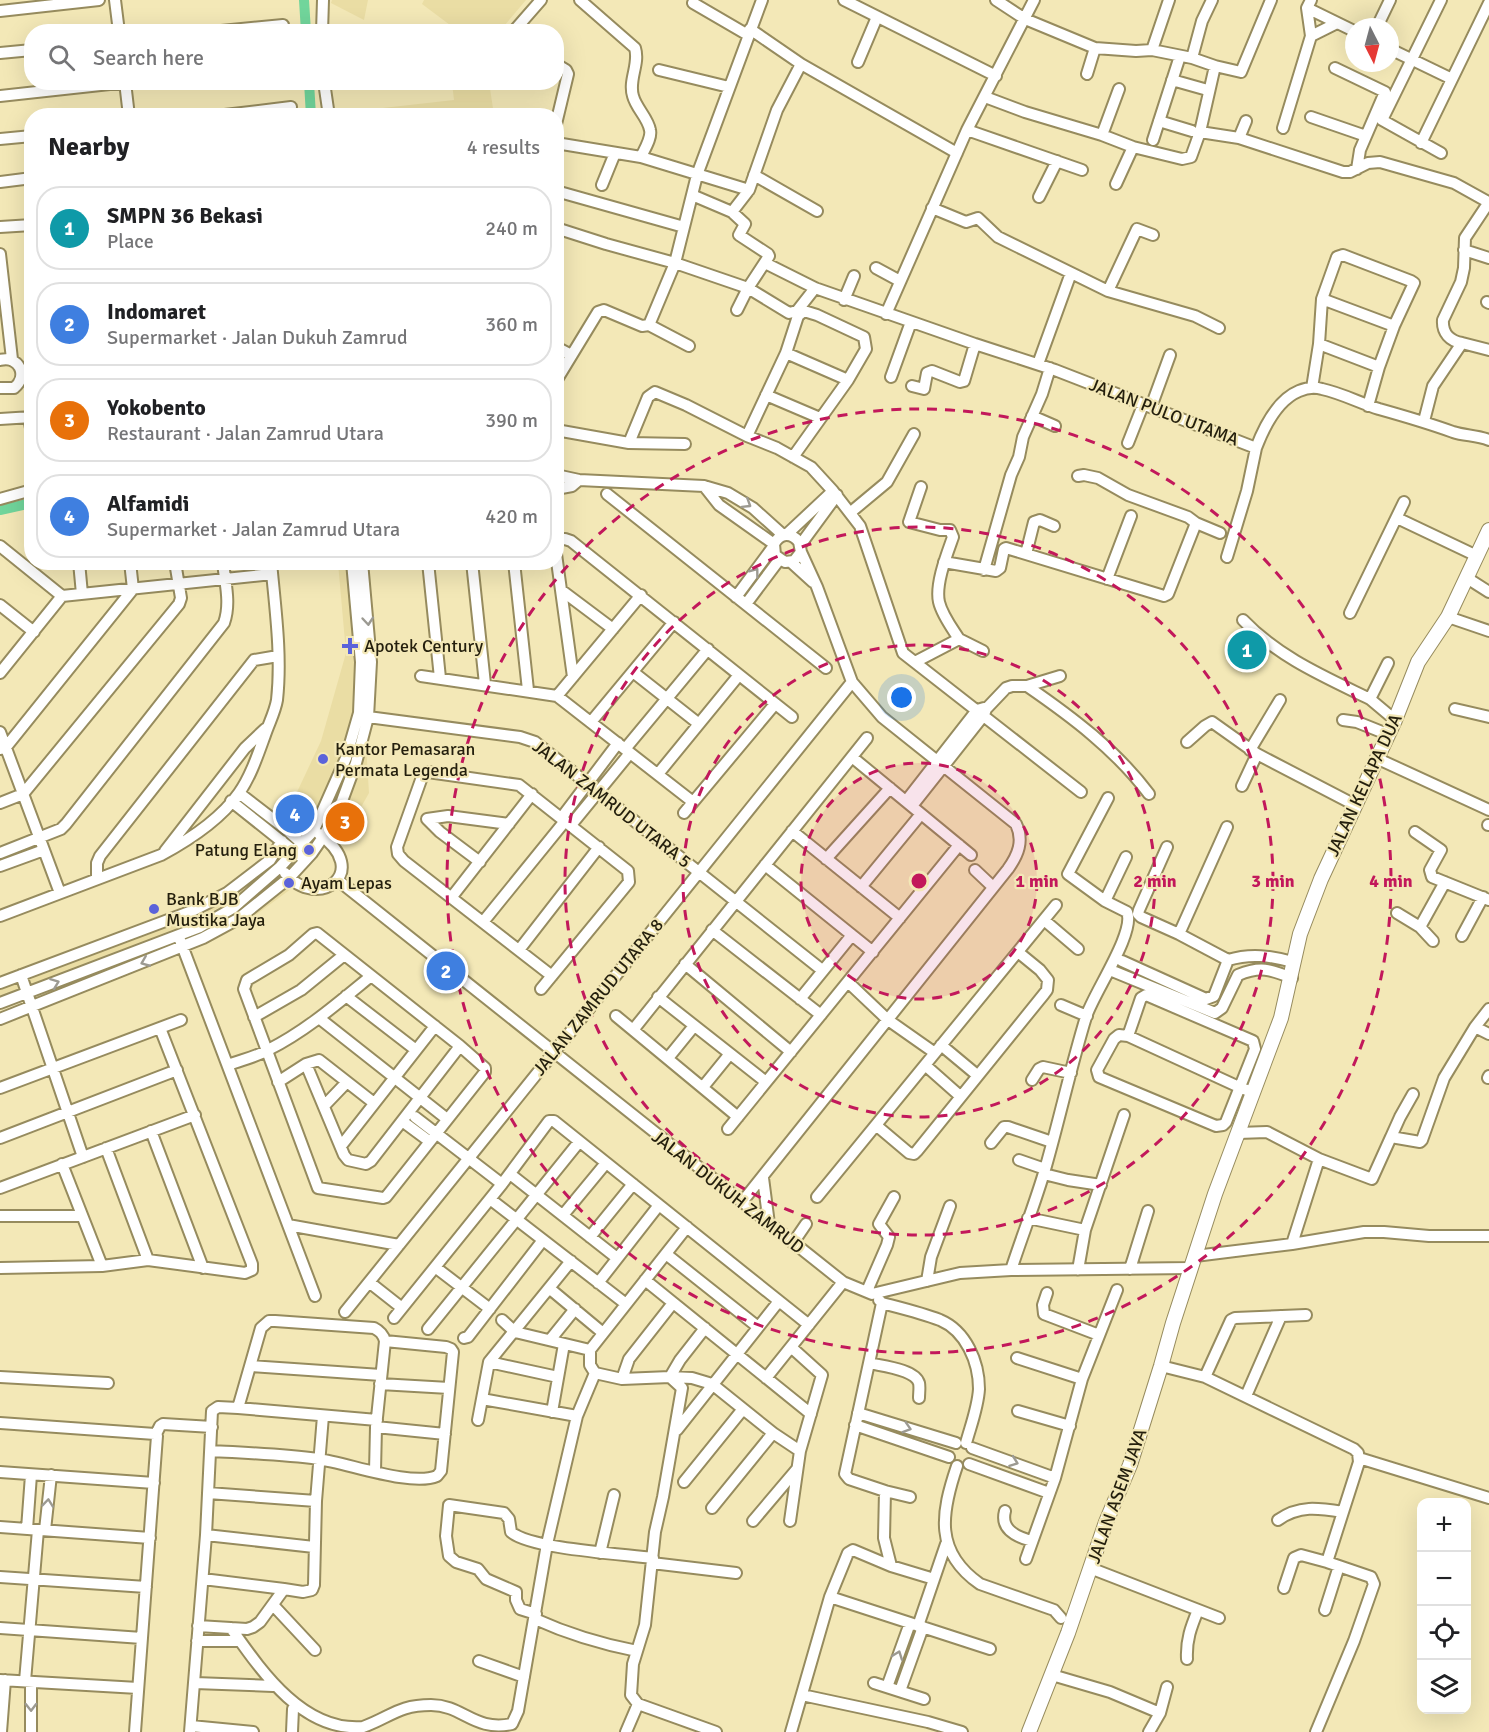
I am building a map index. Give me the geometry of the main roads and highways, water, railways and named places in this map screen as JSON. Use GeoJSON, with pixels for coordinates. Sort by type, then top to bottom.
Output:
{"type":"FeatureCollection","features":[{"type":"Feature","properties":{"kind":"main road","name":"JALAN KELAPA DUA"},"geometry":{"type":"LineString","coordinates":[[1193,1262],[1238,1133],[1246,1090],[1281,1018],[1292,978],[1293,962],[1300,934],[1321,879],[1395,720],[1418,662],[1448,617],[1489,531]]}},
{"type":"Feature","properties":{"kind":"main road","name":"JALAN ASEM JAYA"},"geometry":{"type":"LineString","coordinates":[[1029,1732],[1130,1465],[1193,1262]]}},
{"type":"Feature","properties":{"kind":"waterway"},"geometry":{"type":"LineString","coordinates":[[304,0],[306,24]]}},
{"type":"Feature","properties":{"kind":"waterway"},"geometry":{"type":"LineString","coordinates":[[309,90],[311,108]]}},
{"type":"Feature","properties":{"kind":"waterway"},"geometry":{"type":"LineString","coordinates":[[0,510],[24,505]]}},
{"type":"Feature","properties":{"kind":"place","name":"Apotek Century"},"geometry":{"type":"Point","coordinates":[350,646]}},
{"type":"Feature","properties":{"kind":"place","name":"SMPN 36 Bekasi"},"geometry":{"type":"Point","coordinates":[1247,650]}},
{"type":"Feature","properties":{"kind":"place","name":"Kantor Pemasaran Permata Legenda"},"geometry":{"type":"Point","coordinates":[323,759]}},
{"type":"Feature","properties":{"kind":"place","name":"Alfamidi"},"geometry":{"type":"Point","coordinates":[295,814]}},
{"type":"Feature","properties":{"kind":"place","name":"Yokobento"},"geometry":{"type":"Point","coordinates":[345,822]}},
{"type":"Feature","properties":{"kind":"place","name":"Patung Elang"},"geometry":{"type":"Point","coordinates":[309,850]}},
{"type":"Feature","properties":{"kind":"place","name":"Ayam Lepas"},"geometry":{"type":"Point","coordinates":[289,883]}},
{"type":"Feature","properties":{"kind":"place","name":"Bank BJB Mustika Jaya"},"geometry":{"type":"Point","coordinates":[154,909]}},
{"type":"Feature","properties":{"kind":"place","name":"Indomaret"},"geometry":{"type":"Point","coordinates":[446,971]}}]}
